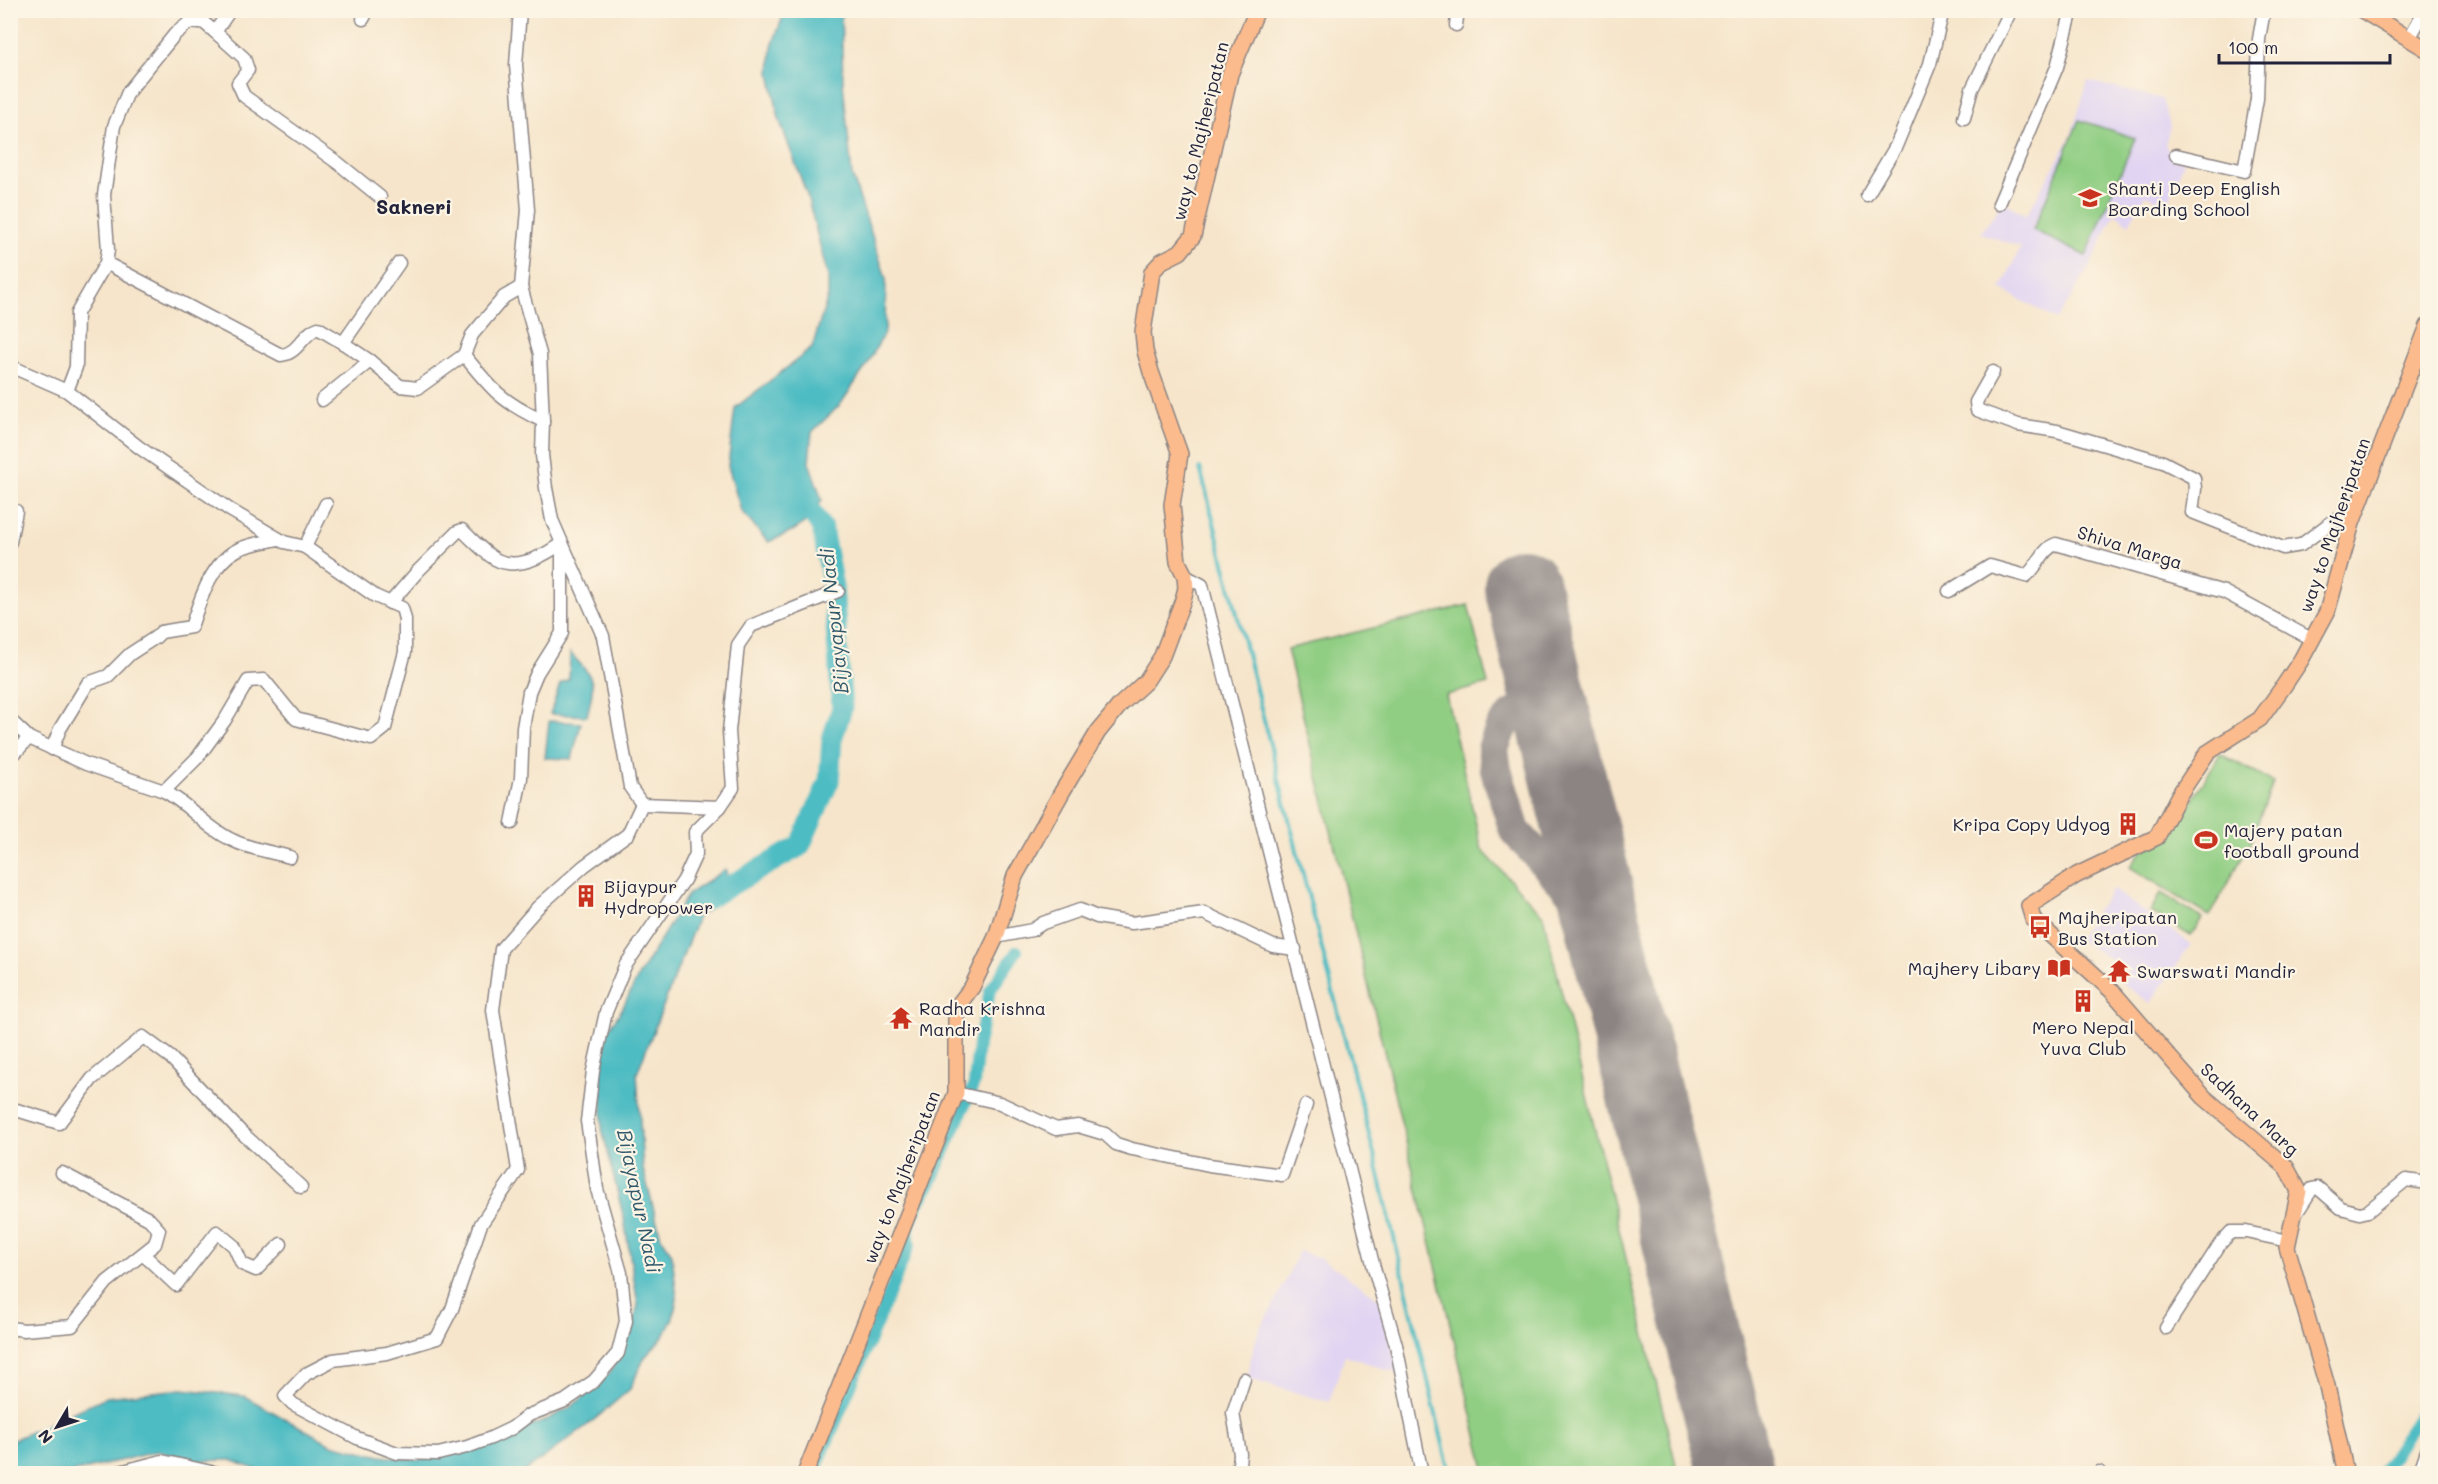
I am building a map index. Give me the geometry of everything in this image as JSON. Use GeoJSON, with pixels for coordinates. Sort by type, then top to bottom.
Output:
{"type":"FeatureCollection","features":[{"type":"Feature","properties":{"kind":"main road","name":"way to Majheripatan"},"geometry":{"type":"LineString","coordinates":[[804,1473],[956,1094],[956,1008],[972,987],[996,937],[1016,876],[1062,792],[1098,732],[1120,705],[1146,681],[1162,656],[1183,600],[1186,588],[1185,576],[1178,562],[1172,505],[1180,454],[1144,351],[1143,332],[1152,272],[1162,261],[1180,252],[1193,236],[1230,74],[1257,10]]}},
{"type":"Feature","properties":{"kind":"main road"},"geometry":{"type":"LineString","coordinates":[[2362,10],[2410,37],[2427,50]]}},
{"type":"Feature","properties":{"kind":"main road","name":"way to Majheripatan"},"geometry":{"type":"LineString","coordinates":[[2068,952],[2033,919],[2029,906],[2077,875],[2157,837],[2179,795],[2207,753],[2260,719],[2313,640],[2327,612],[2352,522],[2427,326]]}},
{"type":"Feature","properties":{"kind":"main road","name":"Sadhana Marg"},"geometry":{"type":"LineString","coordinates":[[2068,952],[2112,991],[2204,1097],[2286,1167],[2299,1191],[2287,1247],[2327,1386],[2346,1473]]}},
{"type":"Feature","properties":{"kind":"street"},"geometry":{"type":"LineString","coordinates":[[215,32],[230,10]]}},
{"type":"Feature","properties":{"kind":"street"},"geometry":{"type":"LineString","coordinates":[[520,10],[516,65],[528,210],[521,287],[540,354],[542,454],[546,488],[552,520],[603,636],[630,787],[642,804]]}},
{"type":"Feature","properties":{"kind":"street"},"geometry":{"type":"LineString","coordinates":[[1456,25],[1458,10]]}},
{"type":"Feature","properties":{"kind":"street"},"geometry":{"type":"LineString","coordinates":[[1867,195],[1896,146],[1930,64],[1943,10]]}},
{"type":"Feature","properties":{"kind":"street"},"geometry":{"type":"LineString","coordinates":[[1964,118],[1972,89],[2011,10]]}},
{"type":"Feature","properties":{"kind":"street"},"geometry":{"type":"LineString","coordinates":[[2000,204],[2057,67],[2073,10]]}},
{"type":"Feature","properties":{"kind":"street"},"geometry":{"type":"LineString","coordinates":[[2176,155],[2244,171],[2257,99],[2259,39],[2264,10]]}},
{"type":"Feature","properties":{"kind":"street"},"geometry":{"type":"LineString","coordinates":[[2410,37],[2425,10]]}},
{"type":"Feature","properties":{"kind":"street"},"geometry":{"type":"LineString","coordinates":[[67,391],[76,367],[77,313],[106,263],[108,250],[104,195],[114,126],[128,92],[176,34],[190,22],[203,22],[244,58],[248,70],[238,83],[244,96],[338,163],[380,197]]}},
{"type":"Feature","properties":{"kind":"street"},"geometry":{"type":"LineString","coordinates":[[106,263],[281,355],[291,352],[308,334],[318,328],[370,361],[400,386],[418,388],[464,355],[472,335],[504,297],[521,287]]}},
{"type":"Feature","properties":{"kind":"street"},"geometry":{"type":"LineString","coordinates":[[343,343],[399,263]]}},
{"type":"Feature","properties":{"kind":"street"},"geometry":{"type":"LineString","coordinates":[[464,355],[495,393],[516,408],[543,421]]}},
{"type":"Feature","properties":{"kind":"street"},"geometry":{"type":"LineString","coordinates":[[322,400],[370,361]]}},
{"type":"Feature","properties":{"kind":"street"},"geometry":{"type":"LineString","coordinates":[[10,366],[67,391],[140,448],[230,510],[279,539],[305,547],[375,596],[402,608],[405,619],[405,652],[385,728],[371,739],[296,719],[264,680],[248,681],[225,720],[198,757],[164,791]]}},
{"type":"Feature","properties":{"kind":"street"},"geometry":{"type":"LineString","coordinates":[[1993,372],[1976,402],[1977,410],[2018,425],[2057,431],[2163,462],[2194,478],[2192,512],[2283,548],[2301,545],[2334,520],[2352,522]]}},
{"type":"Feature","properties":{"kind":"street"},"geometry":{"type":"LineString","coordinates":[[305,547],[326,504]]}},
{"type":"Feature","properties":{"kind":"street"},"geometry":{"type":"LineString","coordinates":[[10,542],[16,511]]}},
{"type":"Feature","properties":{"kind":"street"},"geometry":{"type":"LineString","coordinates":[[390,603],[418,571],[457,532],[462,530],[495,559],[516,564],[546,554],[562,543]]}},
{"type":"Feature","properties":{"kind":"street"},"geometry":{"type":"LineString","coordinates":[[52,749],[60,729],[88,683],[98,677],[108,676],[130,654],[161,632],[191,627],[206,587],[225,559],[236,550],[279,539]]}},
{"type":"Feature","properties":{"kind":"street"},"geometry":{"type":"LineString","coordinates":[[512,823],[521,778],[523,729],[529,692],[537,673],[562,633],[562,543]]}},
{"type":"Feature","properties":{"kind":"street","name":"Shiva Marga"},"geometry":{"type":"LineString","coordinates":[[1949,591],[1990,566],[2026,576],[2036,567],[2048,547],[2056,544],[2224,592],[2313,640]]}},
{"type":"Feature","properties":{"kind":"street"},"geometry":{"type":"LineString","coordinates":[[1185,576],[1202,585],[1374,1268],[1396,1345],[1422,1473]]}},
{"type":"Feature","properties":{"kind":"street"},"geometry":{"type":"LineString","coordinates":[[642,804],[628,834],[584,866],[538,907],[501,949],[493,1010],[518,1170],[481,1224],[452,1309],[437,1338],[387,1353],[333,1360],[306,1374],[285,1396],[293,1404],[357,1438],[397,1453],[438,1454],[467,1447],[512,1428],[529,1415],[565,1401],[594,1381],[618,1353],[626,1322],[621,1273],[597,1189],[587,1121],[593,1071],[606,1012],[625,966],[684,880],[696,854],[695,832],[720,807],[734,788],[729,731],[738,645],[751,626],[833,592]]}},
{"type":"Feature","properties":{"kind":"street"},"geometry":{"type":"LineString","coordinates":[[10,720],[29,738],[52,749],[178,798],[209,826],[232,841],[290,857]]}},
{"type":"Feature","properties":{"kind":"street"},"geometry":{"type":"LineString","coordinates":[[10,758],[29,738]]}},
{"type":"Feature","properties":{"kind":"street"},"geometry":{"type":"LineString","coordinates":[[642,804],[720,807]]}},
{"type":"Feature","properties":{"kind":"street"},"geometry":{"type":"LineString","coordinates":[[996,937],[1032,930],[1043,923],[1080,910],[1097,917],[1132,923],[1204,913],[1273,946],[1295,950]]}},
{"type":"Feature","properties":{"kind":"street"},"geometry":{"type":"LineString","coordinates":[[10,1108],[59,1123],[92,1079],[142,1037],[170,1057],[241,1132],[301,1187]]}},
{"type":"Feature","properties":{"kind":"street"},"geometry":{"type":"LineString","coordinates":[[956,1094],[1000,1103],[1056,1129],[1078,1126],[1105,1134],[1116,1144],[1132,1149],[1209,1166],[1282,1175],[1306,1105]]}},
{"type":"Feature","properties":{"kind":"street"},"geometry":{"type":"LineString","coordinates":[[10,1328],[24,1330],[72,1326],[107,1282],[155,1244],[159,1230],[149,1219],[62,1173]]}},
{"type":"Feature","properties":{"kind":"street"},"geometry":{"type":"LineString","coordinates":[[2296,1212],[2312,1189],[2318,1188],[2342,1208],[2360,1213],[2368,1211],[2406,1180],[2427,1183]]}},
{"type":"Feature","properties":{"kind":"street"},"geometry":{"type":"LineString","coordinates":[[144,1255],[176,1285],[217,1232],[234,1246],[242,1264],[256,1270],[281,1244]]}},
{"type":"Feature","properties":{"kind":"street"},"geometry":{"type":"LineString","coordinates":[[2166,1328],[2230,1232],[2246,1232],[2288,1241]]}},
{"type":"Feature","properties":{"kind":"street"},"geometry":{"type":"LineString","coordinates":[[1238,1473],[1240,1454],[1233,1413],[1244,1379]]}},
{"type":"Feature","properties":{"kind":"street"},"geometry":{"type":"LineString","coordinates":[[2419,1473],[2427,1448]]}},
{"type":"Feature","properties":{"kind":"street"},"geometry":{"type":"LineString","coordinates":[[112,1473],[162,1461],[220,1473]]}},
{"type":"Feature","properties":{"kind":"shaded area","name":"Shanti Deep English Boarding School"},"geometry":{"type":"Polygon","coordinates":[[[2088,81],[2162,99],[2170,126],[2165,145],[2174,159],[2184,161],[2168,205],[2145,195],[2129,224],[2115,213],[2089,268],[2057,320],[2001,289],[2021,247],[1981,233],[2004,201],[2026,216],[2070,138],[2088,81]]]}},
{"type":"Feature","properties":{"kind":"shaded area"},"geometry":{"type":"Polygon","coordinates":[[[2112,889],[2191,944],[2150,1003],[2121,982],[2129,970],[2077,939],[2112,889]]]}},
{"type":"Feature","properties":{"kind":"shaded area"},"geometry":{"type":"Polygon","coordinates":[[[1299,1251],[1320,1258],[1382,1301],[1399,1374],[1345,1355],[1329,1402],[1248,1379],[1259,1330],[1276,1301],[1299,1251]]]}},
{"type":"Feature","properties":{"kind":"green space"},"geometry":{"type":"Polygon","coordinates":[[[2079,120],[2135,138],[2086,256],[2033,230],[2079,120]]]}},
{"type":"Feature","properties":{"kind":"green space"},"geometry":{"type":"Polygon","coordinates":[[[1468,605],[1488,684],[1446,695],[1482,850],[1543,915],[1678,1473],[1486,1473],[1287,649],[1468,605]]]}},
{"type":"Feature","properties":{"kind":"green space","name":"Majery patan football ground"},"geometry":{"type":"Polygon","coordinates":[[[2220,754],[2273,782],[2249,846],[2209,916],[2130,867],[2143,850],[2172,835],[2220,754]]]}},
{"type":"Feature","properties":{"kind":"green space"},"geometry":{"type":"Polygon","coordinates":[[[2161,893],[2202,918],[2191,936],[2150,912],[2161,893]]]}},
{"type":"Feature","properties":{"kind":"water"},"geometry":{"type":"Polygon","coordinates":[[[785,11],[841,11],[843,82],[852,175],[886,278],[885,331],[867,365],[840,405],[812,432],[809,462],[822,500],[800,527],[768,542],[741,511],[728,466],[735,408],[812,348],[828,296],[828,277],[807,195],[779,119],[770,73],[772,46],[785,11]]]}},
{"type":"Feature","properties":{"kind":"water"},"geometry":{"type":"Polygon","coordinates":[[[570,653],[589,675],[591,681],[592,695],[587,716],[550,714],[560,684],[569,679],[570,653]]]}},
{"type":"Feature","properties":{"kind":"water"},"geometry":{"type":"Polygon","coordinates":[[[549,721],[581,723],[572,759],[545,758],[549,721]]]}},
{"type":"Feature","properties":{"kind":"water"},"geometry":{"type":"Polygon","coordinates":[[[726,869],[728,895],[698,917],[637,1073],[643,1169],[661,1237],[672,1254],[677,1299],[673,1318],[664,1336],[645,1357],[630,1389],[594,1420],[523,1473],[265,1473],[231,1460],[194,1461],[158,1451],[71,1473],[11,1474],[11,1441],[106,1397],[182,1389],[244,1396],[331,1444],[381,1456],[419,1460],[489,1443],[544,1421],[569,1408],[598,1386],[610,1372],[631,1334],[638,1305],[624,1219],[602,1129],[601,1041],[688,894],[726,869]]]}},
{"type":"Feature","properties":{"kind":"waterway"},"geometry":{"type":"LineString","coordinates":[[1200,468],[1376,1162],[1450,1474]]}},
{"type":"Feature","properties":{"kind":"waterway","name":"Bijayapur Nadi"},"geometry":{"type":"LineString","coordinates":[[703,901],[800,846],[829,781],[832,739],[842,708],[833,587],[822,528],[798,492]]}},
{"type":"Feature","properties":{"kind":"waterway"},"geometry":{"type":"LineString","coordinates":[[814,1474],[910,1244],[908,1230],[915,1210],[931,1182],[974,1084],[978,1044],[990,991],[1017,951]]}},
{"type":"Feature","properties":{"kind":"waterway"},"geometry":{"type":"LineString","coordinates":[[2381,1474],[2428,1399]]}},
{"type":"Feature","properties":{"kind":"taxiway"},"geometry":{"type":"LineString","coordinates":[[1577,812],[1577,783],[1584,751],[1579,731],[1568,717],[1544,706],[1531,706],[1513,715],[1501,728],[1493,749],[1496,770],[1515,831],[1590,912],[1602,930],[1611,957]]}},
{"type":"Feature","properties":{"kind":"runway"},"geometry":{"type":"LineString","coordinates":[[1522,586],[1736,1474]]}},
{"type":"Feature","properties":{"kind":"place","name":"Shanti Deep English Boarding School"},"geometry":{"type":"Point","coordinates":[2090,198]}},
{"type":"Feature","properties":{"kind":"place","name":"Kripa Copy Udyog"},"geometry":{"type":"Point","coordinates":[2128,824]}},
{"type":"Feature","properties":{"kind":"place","name":"Majery patan football ground"},"geometry":{"type":"Point","coordinates":[2206,840]}},
{"type":"Feature","properties":{"kind":"place","name":"Bijaypur Hydropower"},"geometry":{"type":"Point","coordinates":[586,896]}},
{"type":"Feature","properties":{"kind":"place","name":"Majheripatan Bus Station"},"geometry":{"type":"Point","coordinates":[2040,927]}},
{"type":"Feature","properties":{"kind":"place","name":"Majhery Libary"},"geometry":{"type":"Point","coordinates":[2059,968]}},
{"type":"Feature","properties":{"kind":"place","name":"Swarswati Mandir"},"geometry":{"type":"Point","coordinates":[2119,971]}},
{"type":"Feature","properties":{"kind":"place","name":"Mero Nepal Yuva Club"},"geometry":{"type":"Point","coordinates":[2083,1001]}},
{"type":"Feature","properties":{"kind":"place","name":"Radha Krishna Mandir"},"geometry":{"type":"Point","coordinates":[901,1018]}},
{"type":"Feature","properties":{"kind":"district","name":"Sakneri"},"geometry":{"type":"Point","coordinates":[414,206]}}]}
